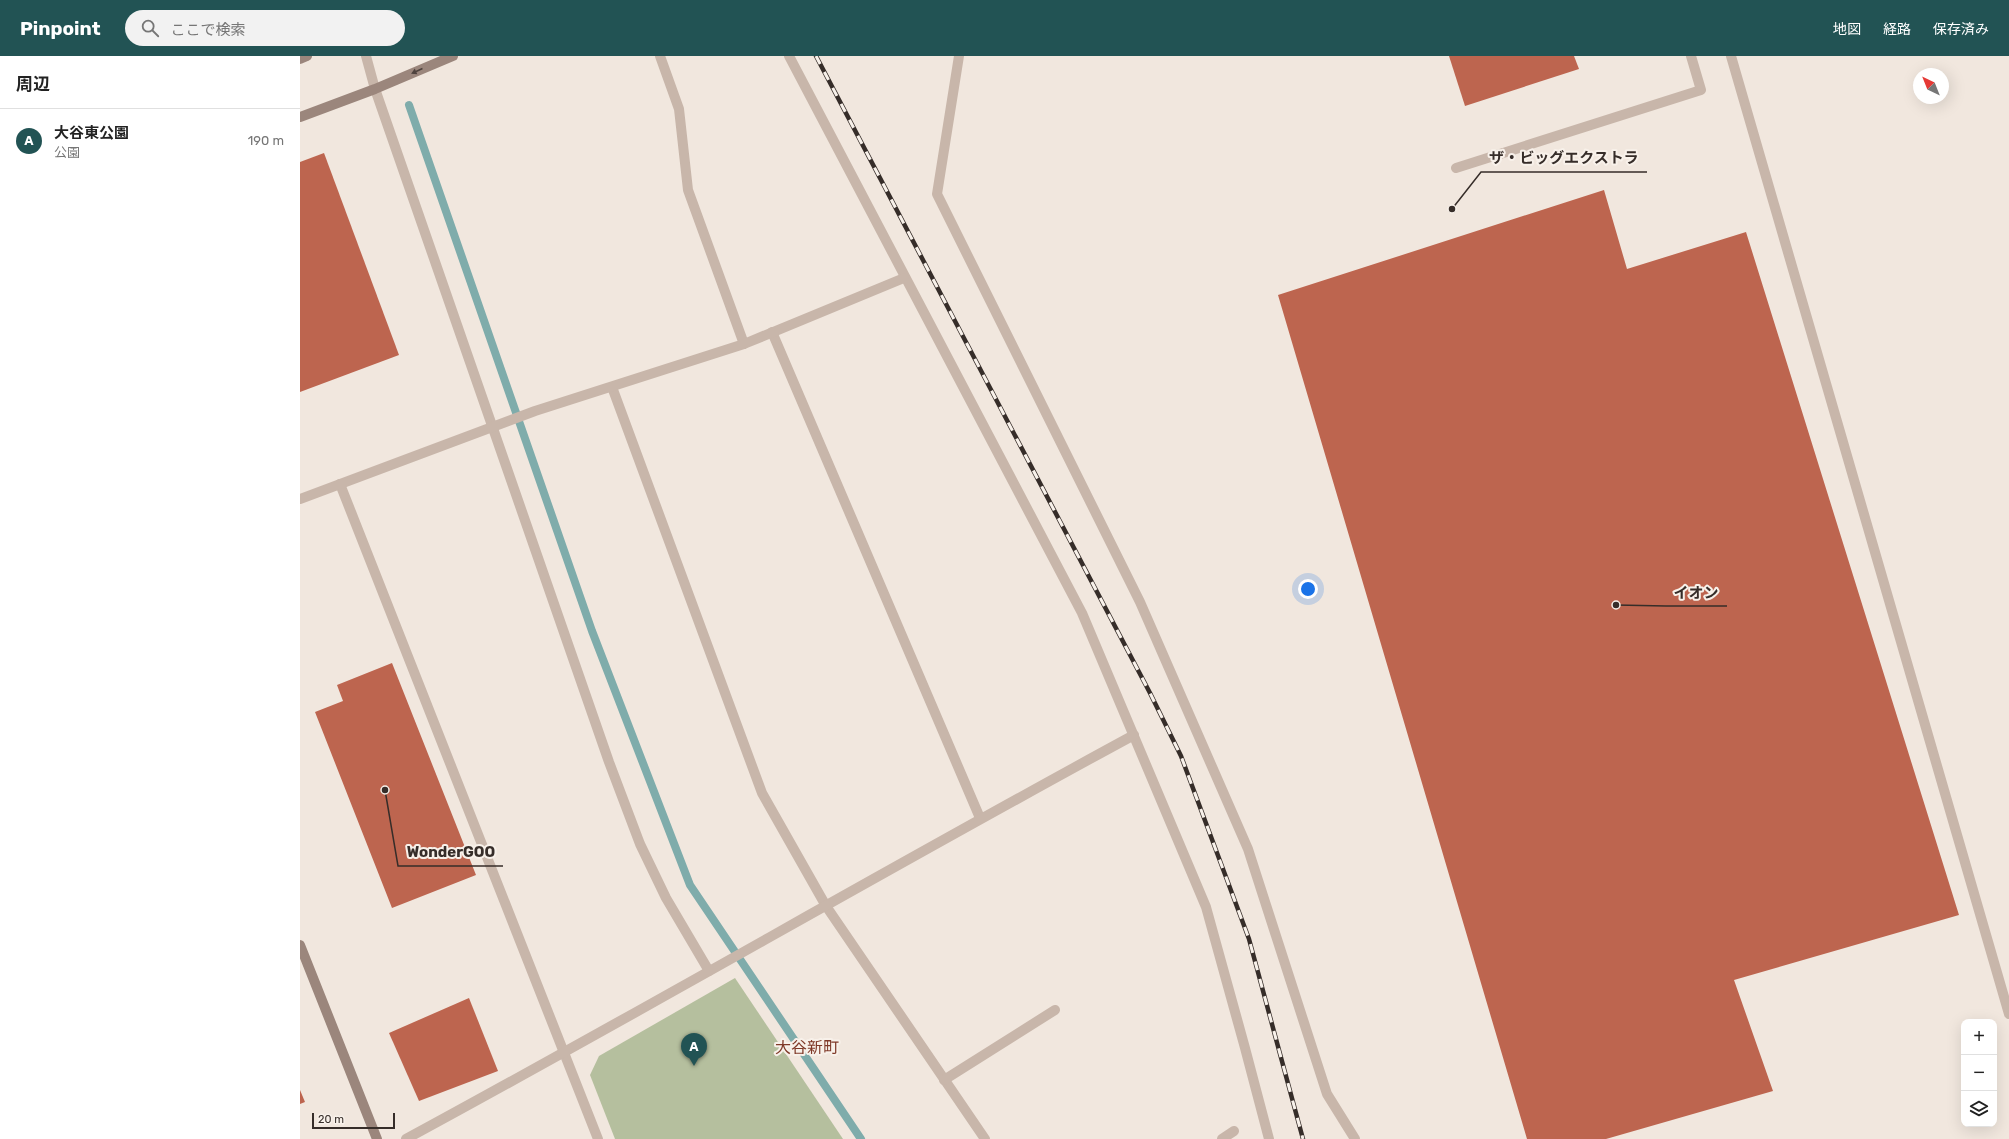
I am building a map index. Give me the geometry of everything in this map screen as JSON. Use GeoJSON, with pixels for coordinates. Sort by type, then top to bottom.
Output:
{"type":"FeatureCollection","features":[{"type":"Feature","properties":{"kind":"street"},"geometry":{"type":"LineString","coordinates":[[300,59],[307,56]]}},
{"type":"Feature","properties":{"kind":"street"},"geometry":{"type":"LineString","coordinates":[[366,56],[375,89],[494,426],[609,762],[640,844],[666,898],[709,971]]}},
{"type":"Feature","properties":{"kind":"street"},"geometry":{"type":"LineString","coordinates":[[300,117],[375,89],[454,56]]}},
{"type":"Feature","properties":{"kind":"street"},"geometry":{"type":"LineString","coordinates":[[660,56],[679,109],[688,190],[744,344]]}},
{"type":"Feature","properties":{"kind":"street"},"geometry":{"type":"LineString","coordinates":[[789,56],[904,278],[1082,613],[1206,907],[1269,1139]]}},
{"type":"Feature","properties":{"kind":"street"},"geometry":{"type":"LineString","coordinates":[[959,56],[937,194],[1140,602],[1248,849],[1327,1094],[1355,1139]]}},
{"type":"Feature","properties":{"kind":"street"},"geometry":{"type":"LineString","coordinates":[[1456,168],[1701,90],[1691,56]]}},
{"type":"Feature","properties":{"kind":"street"},"geometry":{"type":"LineString","coordinates":[[1731,56],[2009,1014]]}},
{"type":"Feature","properties":{"kind":"street"},"geometry":{"type":"LineString","coordinates":[[300,498],[535,411],[612,388],[744,344],[904,278]]}},
{"type":"Feature","properties":{"kind":"street"},"geometry":{"type":"LineString","coordinates":[[772,332],[980,818]]}},
{"type":"Feature","properties":{"kind":"street"},"geometry":{"type":"LineString","coordinates":[[612,388],[762,793],[826,906],[985,1139]]}},
{"type":"Feature","properties":{"kind":"street"},"geometry":{"type":"LineString","coordinates":[[340,484],[598,1139]]}},
{"type":"Feature","properties":{"kind":"street"},"geometry":{"type":"LineString","coordinates":[[406,1139],[564,1054],[980,818],[1134,735]]}},
{"type":"Feature","properties":{"kind":"street"},"geometry":{"type":"LineString","coordinates":[[300,945],[377,1139]]}},
{"type":"Feature","properties":{"kind":"street"},"geometry":{"type":"LineString","coordinates":[[944,1080],[1055,1010]]}},
{"type":"Feature","properties":{"kind":"street"},"geometry":{"type":"LineString","coordinates":[[1222,1139],[1234,1131]]}},
{"type":"Feature","properties":{"kind":"green space"},"geometry":{"type":"Polygon","coordinates":[[[735,978],[843,1139],[615,1139],[590,1075],[599,1056],[735,978]]]}},
{"type":"Feature","properties":{"kind":"building"},"geometry":{"type":"Polygon","coordinates":[[[1449,56],[1574,56],[1579,69],[1465,106],[1449,56]]]}},
{"type":"Feature","properties":{"kind":"building"},"geometry":{"type":"Polygon","coordinates":[[[324,153],[399,355],[300,392],[300,162],[324,153]]]}},
{"type":"Feature","properties":{"kind":"building"},"geometry":{"type":"Polygon","coordinates":[[[1604,190],[1627,269],[1746,232],[1959,915],[1734,980],[1773,1091],[1606,1139],[1527,1139],[1278,295],[1604,190]]]}},
{"type":"Feature","properties":{"kind":"building"},"geometry":{"type":"Polygon","coordinates":[[[392,663],[476,875],[392,908],[315,712],[343,701],[337,685],[392,663]]]}},
{"type":"Feature","properties":{"kind":"building"},"geometry":{"type":"Polygon","coordinates":[[[469,998],[498,1071],[419,1101],[389,1033],[469,998]]]}},
{"type":"Feature","properties":{"kind":"building"},"geometry":{"type":"Polygon","coordinates":[[[300,1090],[305,1102],[300,1104],[300,1090]]]}},
{"type":"Feature","properties":{"kind":"waterway"},"geometry":{"type":"LineString","coordinates":[[409,105],[592,631],[690,885],[861,1139]]}},
{"type":"Feature","properties":{"kind":"railway"},"geometry":{"type":"LineString","coordinates":[[816,56],[1150,693],[1181,756],[1249,939],[1303,1139]]}},
{"type":"Feature","properties":{"kind":"place","name":"ザ・ビッグエクストラ"},"geometry":{"type":"Point","coordinates":[1452,209]}},
{"type":"Feature","properties":{"kind":"place","name":"イオン"},"geometry":{"type":"Point","coordinates":[1616,605]}},
{"type":"Feature","properties":{"kind":"place","name":"WonderGOO"},"geometry":{"type":"Point","coordinates":[385,790]}},
{"type":"Feature","properties":{"kind":"place","name":"大谷東公園"},"geometry":{"type":"Point","coordinates":[694,1066]}},
{"type":"Feature","properties":{"kind":"district","name":"大谷新町"},"geometry":{"type":"Point","coordinates":[807,1047]}}]}
